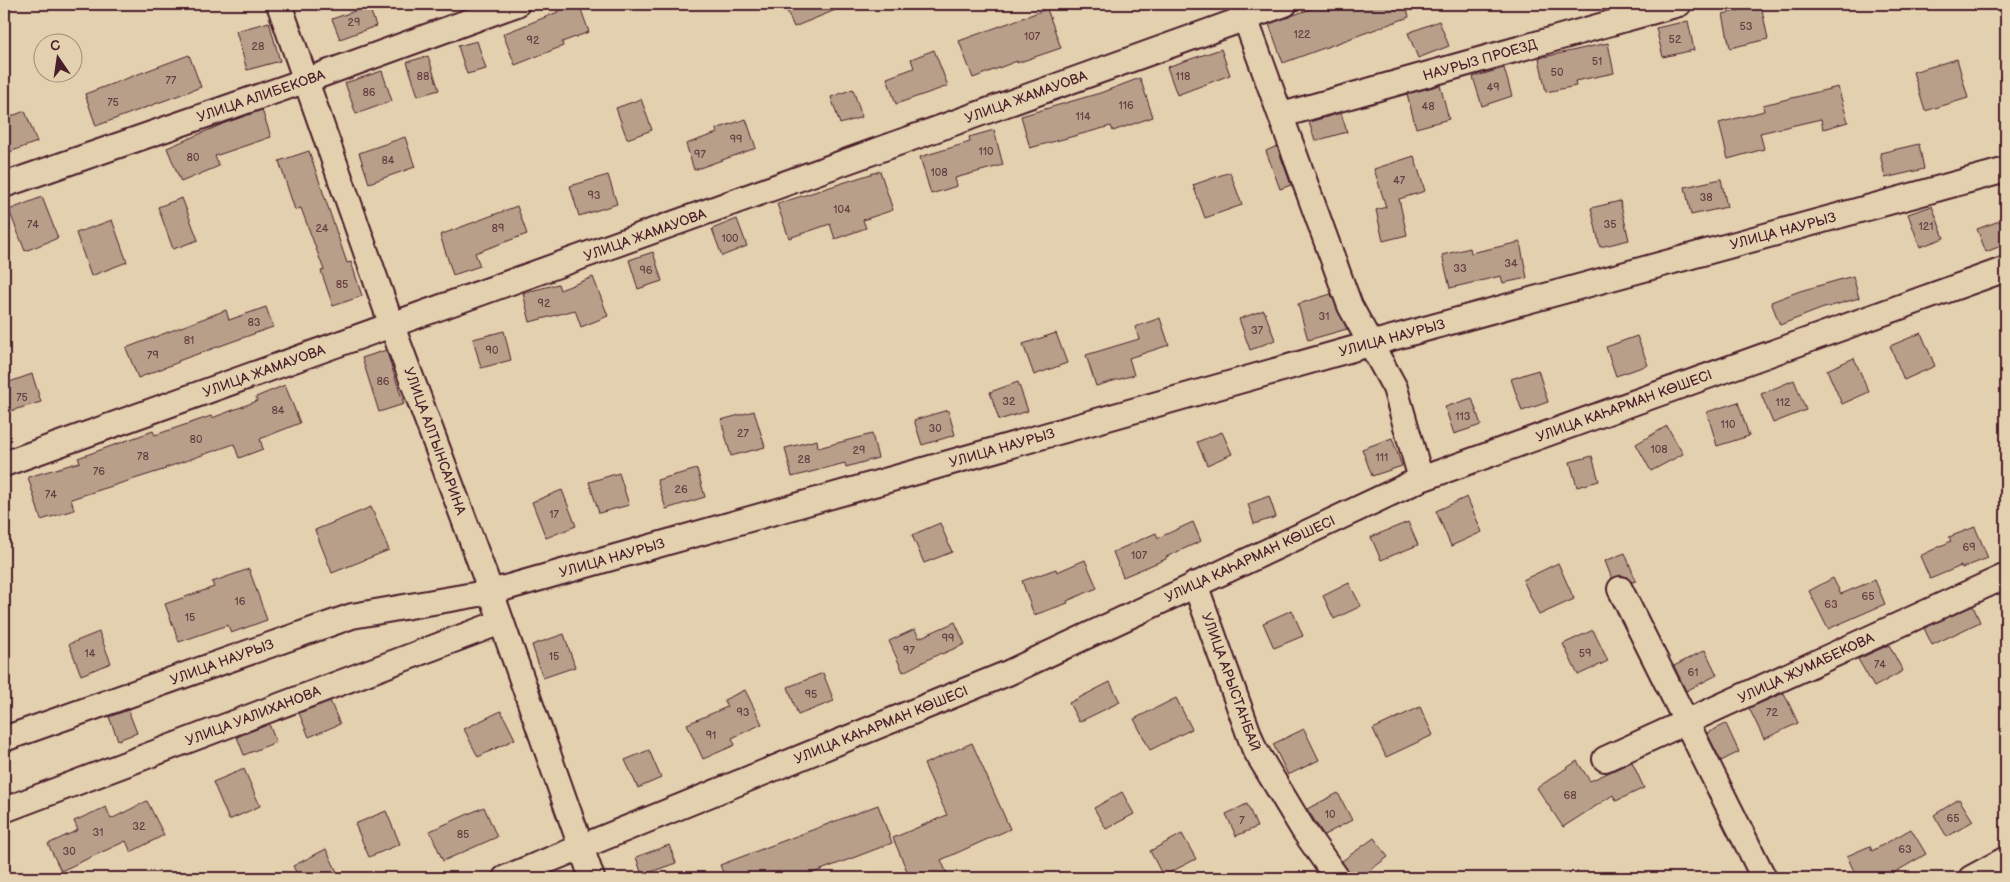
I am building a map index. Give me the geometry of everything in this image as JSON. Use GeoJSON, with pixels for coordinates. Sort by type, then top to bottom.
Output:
{"type":"FeatureCollection","features":[{"type":"Feature","properties":{"kind":"street","name":"УЛИЦА АЛТЫНСАРИНА"},"geometry":{"type":"LineString","coordinates":[[279,4],[392,326],[491,592],[592,878]]}},
{"type":"Feature","properties":{"kind":"street","name":"УЛИЦА АЛИБЕКОВА"},"geometry":{"type":"LineString","coordinates":[[4,185],[307,80],[517,4]]}},
{"type":"Feature","properties":{"kind":"street","name":"УЛИЦА ЖАМАУОВА"},"geometry":{"type":"LineString","coordinates":[[4,464],[392,326],[1242,11],[1285,4]]}},
{"type":"Feature","properties":{"kind":"street","name":"НАУРЫЗ ПРОЕЗД"},"geometry":{"type":"LineString","coordinates":[[1282,115],[1679,4]]}},
{"type":"Feature","properties":{"kind":"street"},"geometry":{"type":"LineString","coordinates":[[1242,11],[1282,115],[1350,306],[1395,388],[1421,478]]}},
{"type":"Feature","properties":{"kind":"street","name":"УЛИЦА НАУРЫЗ"},"geometry":{"type":"LineString","coordinates":[[4,739],[352,616],[491,592],[1370,344],[2006,170]]}},
{"type":"Feature","properties":{"kind":"street","name":"УЛИЦА КАҺАРМАН КӨШЕСІ"},"geometry":{"type":"LineString","coordinates":[[505,878],[1008,673],[1421,478],[2005,272]]}},
{"type":"Feature","properties":{"kind":"street","name":"УЛИЦА ЖУМАБЕКОВА"},"geometry":{"type":"LineString","coordinates":[[1605,759],[2006,576]]}},
{"type":"Feature","properties":{"kind":"street","name":"УЛИЦА АРЫСТАНБАЙ"},"geometry":{"type":"LineString","coordinates":[[1195,584],[1254,748],[1304,831],[1337,878]]}},
{"type":"Feature","properties":{"kind":"street"},"geometry":{"type":"LineString","coordinates":[[1620,589],[1688,722],[1764,878]]}},
{"type":"Feature","properties":{"kind":"street","name":"УЛИЦА УАЛИХАНОВА"},"geometry":{"type":"LineString","coordinates":[[4,810],[501,622]]}},
{"type":"Feature","properties":{"kind":"street"},"geometry":{"type":"LineString","coordinates":[[1971,878],[2006,859]]}},
{"type":"Feature","properties":{"kind":"building"},"geometry":{"type":"Polygon","coordinates":[[[555,4],[579,4],[589,32],[562,42],[563,46],[515,65],[503,34],[558,12],[555,4]]]}},
{"type":"Feature","properties":{"kind":"building"},"geometry":{"type":"Polygon","coordinates":[[[784,4],[850,4],[794,27],[784,4]]]}},
{"type":"Feature","properties":{"kind":"building"},"geometry":{"type":"Polygon","coordinates":[[[1324,4],[1406,4],[1409,17],[1283,63],[1269,24],[1324,4]]]}},
{"type":"Feature","properties":{"kind":"building"},"geometry":{"type":"Polygon","coordinates":[[[1761,5],[1768,39],[1730,48],[1723,14],[1761,5]]]}},
{"type":"Feature","properties":{"kind":"building"},"geometry":{"type":"Polygon","coordinates":[[[369,6],[376,26],[340,39],[332,19],[369,6]]]}},
{"type":"Feature","properties":{"kind":"building"},"geometry":{"type":"Polygon","coordinates":[[[1047,9],[1061,48],[1017,63],[1017,61],[973,78],[959,41],[1047,9]]]}},
{"type":"Feature","properties":{"kind":"building"},"geometry":{"type":"Polygon","coordinates":[[[1439,21],[1449,46],[1418,58],[1408,33],[1439,21]]]}},
{"type":"Feature","properties":{"kind":"building"},"geometry":{"type":"Polygon","coordinates":[[[1688,21],[1694,50],[1663,57],[1656,28],[1688,21]]]}},
{"type":"Feature","properties":{"kind":"building"},"geometry":{"type":"Polygon","coordinates":[[[269,22],[280,61],[247,70],[236,31],[269,22]]]}},
{"type":"Feature","properties":{"kind":"building"},"geometry":{"type":"Polygon","coordinates":[[[477,41],[486,69],[467,74],[458,46],[477,41]]]}},
{"type":"Feature","properties":{"kind":"building"},"geometry":{"type":"Polygon","coordinates":[[[1608,43],[1614,73],[1575,81],[1576,86],[1546,92],[1539,58],[1608,43]]]}},
{"type":"Feature","properties":{"kind":"building"},"geometry":{"type":"Polygon","coordinates":[[[1221,49],[1230,75],[1177,95],[1167,67],[1221,49]]]}},
{"type":"Feature","properties":{"kind":"building"},"geometry":{"type":"Polygon","coordinates":[[[934,50],[948,86],[896,104],[887,78],[914,68],[911,59],[934,50]]]}},
{"type":"Feature","properties":{"kind":"building"},"geometry":{"type":"Polygon","coordinates":[[[189,55],[201,87],[96,126],[85,94],[189,55]]]}},
{"type":"Feature","properties":{"kind":"building"},"geometry":{"type":"Polygon","coordinates":[[[428,56],[439,90],[418,96],[407,62],[428,56]]]}},
{"type":"Feature","properties":{"kind":"building"},"geometry":{"type":"Polygon","coordinates":[[[1957,59],[1968,98],[1925,111],[1913,72],[1957,59]]]}},
{"type":"Feature","properties":{"kind":"building"},"geometry":{"type":"Polygon","coordinates":[[[1504,68],[1512,96],[1482,106],[1473,77],[1504,68]]]}},
{"type":"Feature","properties":{"kind":"building"},"geometry":{"type":"Polygon","coordinates":[[[382,71],[392,101],[356,114],[345,83],[382,71]]]}},
{"type":"Feature","properties":{"kind":"building"},"geometry":{"type":"Polygon","coordinates":[[[1140,78],[1153,117],[1113,131],[1111,126],[1030,148],[1021,116],[1100,93],[1140,78]]]}},
{"type":"Feature","properties":{"kind":"building"},"geometry":{"type":"Polygon","coordinates":[[[1440,85],[1449,119],[1416,128],[1407,94],[1440,85]]]}},
{"type":"Feature","properties":{"kind":"building"},"geometry":{"type":"Polygon","coordinates":[[[1838,87],[1848,122],[1823,129],[1821,119],[1760,133],[1764,149],[1728,159],[1719,123],[1764,111],[1763,105],[1838,87]]]}},
{"type":"Feature","properties":{"kind":"building"},"geometry":{"type":"Polygon","coordinates":[[[853,89],[862,117],[840,124],[831,97],[853,89]]]}},
{"type":"Feature","properties":{"kind":"building"},"geometry":{"type":"Polygon","coordinates":[[[641,99],[652,130],[627,139],[616,108],[641,99]]]}},
{"type":"Feature","properties":{"kind":"building"},"geometry":{"type":"Polygon","coordinates":[[[262,110],[271,137],[215,156],[219,166],[181,182],[167,148],[225,123],[262,110]]]}},
{"type":"Feature","properties":{"kind":"building"},"geometry":{"type":"Polygon","coordinates":[[[25,111],[37,142],[4,154],[4,119],[25,111]]]}},
{"type":"Feature","properties":{"kind":"building"},"geometry":{"type":"Polygon","coordinates":[[[1341,113],[1347,132],[1315,141],[1309,122],[1341,113]]]}},
{"type":"Feature","properties":{"kind":"building"},"geometry":{"type":"Polygon","coordinates":[[[746,119],[756,148],[694,170],[686,144],[717,133],[716,129],[746,119]]]}},
{"type":"Feature","properties":{"kind":"building"},"geometry":{"type":"Polygon","coordinates":[[[994,130],[1003,165],[955,178],[957,186],[931,194],[920,157],[970,142],[969,137],[994,130]]]}},
{"type":"Feature","properties":{"kind":"building"},"geometry":{"type":"Polygon","coordinates":[[[405,137],[415,167],[369,183],[359,153],[405,137]]]}},
{"type":"Feature","properties":{"kind":"building"},"geometry":{"type":"Polygon","coordinates":[[[1919,144],[1924,169],[1885,178],[1880,153],[1919,144]]]}},
{"type":"Feature","properties":{"kind":"building"},"geometry":{"type":"Polygon","coordinates":[[[1277,146],[1291,185],[1280,189],[1266,151],[1277,146]]]}},
{"type":"Feature","properties":{"kind":"building"},"geometry":{"type":"Polygon","coordinates":[[[309,151],[347,263],[351,262],[362,296],[333,306],[321,271],[324,270],[301,208],[295,210],[279,161],[309,151]]]}},
{"type":"Feature","properties":{"kind":"building"},"geometry":{"type":"Polygon","coordinates":[[[1414,156],[1425,191],[1399,199],[1407,235],[1383,241],[1376,210],[1386,207],[1374,169],[1414,156]]]}},
{"type":"Feature","properties":{"kind":"building"},"geometry":{"type":"Polygon","coordinates":[[[880,171],[893,210],[863,220],[866,228],[835,239],[830,224],[789,238],[777,204],[880,171]]]}},
{"type":"Feature","properties":{"kind":"building"},"geometry":{"type":"Polygon","coordinates":[[[1230,172],[1242,205],[1205,218],[1193,185],[1230,172]]]}},
{"type":"Feature","properties":{"kind":"building"},"geometry":{"type":"Polygon","coordinates":[[[608,175],[617,204],[579,216],[570,186],[608,175]]]}},
{"type":"Feature","properties":{"kind":"building"},"geometry":{"type":"Polygon","coordinates":[[[1721,179],[1727,207],[1691,215],[1685,187],[1721,179]]]}},
{"type":"Feature","properties":{"kind":"building"},"geometry":{"type":"Polygon","coordinates":[[[42,197],[58,238],[25,251],[9,210],[42,197]]]}},
{"type":"Feature","properties":{"kind":"building"},"geometry":{"type":"Polygon","coordinates":[[[182,198],[198,240],[173,249],[158,207],[182,198]]]}},
{"type":"Feature","properties":{"kind":"building"},"geometry":{"type":"Polygon","coordinates":[[[1620,201],[1629,240],[1600,247],[1591,208],[1620,201]]]}},
{"type":"Feature","properties":{"kind":"building"},"geometry":{"type":"Polygon","coordinates":[[[517,206],[527,234],[475,253],[480,266],[453,275],[440,235],[517,206]]]}},
{"type":"Feature","properties":{"kind":"building"},"geometry":{"type":"Polygon","coordinates":[[[1932,206],[1944,238],[1920,247],[1908,214],[1932,206]]]}},
{"type":"Feature","properties":{"kind":"building"},"geometry":{"type":"Polygon","coordinates":[[[737,219],[747,246],[722,256],[712,229],[737,219]]]}},
{"type":"Feature","properties":{"kind":"building"},"geometry":{"type":"Polygon","coordinates":[[[112,220],[127,262],[91,276],[76,233],[112,220]]]}},
{"type":"Feature","properties":{"kind":"building"},"geometry":{"type":"Polygon","coordinates":[[[2002,220],[2006,231],[2006,244],[1986,252],[1977,229],[2002,220]]]}},
{"type":"Feature","properties":{"kind":"building"},"geometry":{"type":"Polygon","coordinates":[[[1520,242],[1527,278],[1503,283],[1501,276],[1450,288],[1442,255],[1470,248],[1471,253],[1520,242]]]}},
{"type":"Feature","properties":{"kind":"building"},"geometry":{"type":"Polygon","coordinates":[[[653,252],[662,281],[638,289],[629,260],[653,252]]]}},
{"type":"Feature","properties":{"kind":"building"},"geometry":{"type":"Polygon","coordinates":[[[1853,276],[1859,298],[1821,309],[1780,325],[1771,302],[1800,291],[1853,276]]]}},
{"type":"Feature","properties":{"kind":"building"},"geometry":{"type":"Polygon","coordinates":[[[593,277],[608,316],[581,327],[575,310],[530,322],[523,293],[558,284],[560,290],[593,277]]]}},
{"type":"Feature","properties":{"kind":"building"},"geometry":{"type":"Polygon","coordinates":[[[1331,294],[1347,329],[1308,340],[1298,304],[1331,294]]]}},
{"type":"Feature","properties":{"kind":"building"},"geometry":{"type":"Polygon","coordinates":[[[266,307],[273,327],[178,361],[138,378],[126,348],[226,310],[229,320],[266,307]]]}},
{"type":"Feature","properties":{"kind":"building"},"geometry":{"type":"Polygon","coordinates":[[[1264,310],[1275,340],[1250,350],[1239,319],[1264,310]]]}},
{"type":"Feature","properties":{"kind":"building"},"geometry":{"type":"Polygon","coordinates":[[[1160,318],[1169,345],[1129,358],[1134,375],[1096,386],[1086,355],[1139,339],[1135,327],[1160,318]]]}},
{"type":"Feature","properties":{"kind":"building"},"geometry":{"type":"Polygon","coordinates":[[[504,331],[511,360],[481,368],[473,339],[504,331]]]}},
{"type":"Feature","properties":{"kind":"building"},"geometry":{"type":"Polygon","coordinates":[[[1056,333],[1067,363],[1034,375],[1023,344],[1056,333]]]}},
{"type":"Feature","properties":{"kind":"building"},"geometry":{"type":"Polygon","coordinates":[[[1921,333],[1935,366],[1904,380],[1890,346],[1921,333]]]}},
{"type":"Feature","properties":{"kind":"building"},"geometry":{"type":"Polygon","coordinates":[[[1637,336],[1648,365],[1616,376],[1606,347],[1637,336]]]}},
{"type":"Feature","properties":{"kind":"building"},"geometry":{"type":"Polygon","coordinates":[[[386,350],[404,404],[379,412],[362,358],[386,350]]]}},
{"type":"Feature","properties":{"kind":"building"},"geometry":{"type":"Polygon","coordinates":[[[1854,358],[1869,392],[1842,404],[1827,370],[1854,358]]]}},
{"type":"Feature","properties":{"kind":"building"},"geometry":{"type":"Polygon","coordinates":[[[1538,370],[1548,402],[1522,411],[1511,379],[1538,370]]]}},
{"type":"Feature","properties":{"kind":"building"},"geometry":{"type":"Polygon","coordinates":[[[32,374],[41,402],[10,411],[4,393],[4,384],[32,374]]]}},
{"type":"Feature","properties":{"kind":"building"},"geometry":{"type":"Polygon","coordinates":[[[1794,380],[1806,410],[1773,423],[1761,394],[1794,380]]]}},
{"type":"Feature","properties":{"kind":"building"},"geometry":{"type":"Polygon","coordinates":[[[1018,382],[1028,411],[999,420],[990,392],[1018,382]]]}},
{"type":"Feature","properties":{"kind":"building"},"geometry":{"type":"Polygon","coordinates":[[[285,385],[300,423],[260,439],[263,449],[239,458],[234,444],[166,469],[71,499],[74,510],[41,520],[28,477],[80,462],[78,458],[153,431],[155,435],[211,416],[212,418],[257,401],[256,397],[285,385]]]}},
{"type":"Feature","properties":{"kind":"building"},"geometry":{"type":"Polygon","coordinates":[[[1472,398],[1481,425],[1454,434],[1445,407],[1472,398]]]}},
{"type":"Feature","properties":{"kind":"building"},"geometry":{"type":"Polygon","coordinates":[[[1738,402],[1749,436],[1717,446],[1707,412],[1738,402]]]}},
{"type":"Feature","properties":{"kind":"building"},"geometry":{"type":"Polygon","coordinates":[[[948,410],[955,435],[922,445],[914,420],[948,410]]]}},
{"type":"Feature","properties":{"kind":"building"},"geometry":{"type":"Polygon","coordinates":[[[754,411],[765,447],[731,456],[721,420],[754,411]]]}},
{"type":"Feature","properties":{"kind":"building"},"geometry":{"type":"Polygon","coordinates":[[[1667,426],[1683,454],[1651,471],[1636,444],[1667,426]]]}},
{"type":"Feature","properties":{"kind":"building"},"geometry":{"type":"Polygon","coordinates":[[[1222,432],[1232,454],[1207,465],[1197,442],[1222,432]]]}},
{"type":"Feature","properties":{"kind":"building"},"geometry":{"type":"Polygon","coordinates":[[[872,434],[878,458],[846,467],[845,463],[792,477],[785,448],[817,440],[818,448],[872,434]]]}},
{"type":"Feature","properties":{"kind":"building"},"geometry":{"type":"Polygon","coordinates":[[[1392,438],[1402,466],[1372,476],[1362,449],[1392,438]]]}},
{"type":"Feature","properties":{"kind":"building"},"geometry":{"type":"Polygon","coordinates":[[[1592,456],[1599,481],[1577,487],[1570,462],[1592,456]]]}},
{"type":"Feature","properties":{"kind":"building"},"geometry":{"type":"Polygon","coordinates":[[[697,469],[705,497],[666,509],[657,480],[697,469]]]}},
{"type":"Feature","properties":{"kind":"building"},"geometry":{"type":"Polygon","coordinates":[[[619,473],[629,505],[599,513],[589,482],[619,473]]]}},
{"type":"Feature","properties":{"kind":"building"},"geometry":{"type":"Polygon","coordinates":[[[562,490],[576,526],[546,538],[532,502],[562,490]]]}},
{"type":"Feature","properties":{"kind":"building"},"geometry":{"type":"Polygon","coordinates":[[[1269,496],[1276,517],[1254,524],[1248,504],[1269,496]]]}},
{"type":"Feature","properties":{"kind":"building"},"geometry":{"type":"Polygon","coordinates":[[[1467,497],[1482,532],[1451,546],[1436,511],[1467,497]]]}},
{"type":"Feature","properties":{"kind":"building"},"geometry":{"type":"Polygon","coordinates":[[[371,507],[389,550],[332,573],[315,530],[371,507]]]}},
{"type":"Feature","properties":{"kind":"building"},"geometry":{"type":"Polygon","coordinates":[[[1193,522],[1201,541],[1166,557],[1166,559],[1123,577],[1113,552],[1156,533],[1158,538],[1193,522]]]}},
{"type":"Feature","properties":{"kind":"building"},"geometry":{"type":"Polygon","coordinates":[[[1408,522],[1418,545],[1381,560],[1371,537],[1408,522]]]}},
{"type":"Feature","properties":{"kind":"building"},"geometry":{"type":"Polygon","coordinates":[[[940,523],[952,552],[924,563],[912,535],[940,523]]]}},
{"type":"Feature","properties":{"kind":"building"},"geometry":{"type":"Polygon","coordinates":[[[1975,527],[1988,558],[1962,568],[1961,566],[1930,579],[1920,556],[1951,541],[1949,537],[1975,527]]]}},
{"type":"Feature","properties":{"kind":"building"},"geometry":{"type":"Polygon","coordinates":[[[1625,553],[1636,581],[1632,582],[1627,577],[1621,575],[1612,579],[1605,561],[1625,553]]]}},
{"type":"Feature","properties":{"kind":"building"},"geometry":{"type":"Polygon","coordinates":[[[1085,560],[1097,588],[1067,601],[1068,603],[1034,615],[1022,581],[1056,569],[1057,572],[1085,560]]]}},
{"type":"Feature","properties":{"kind":"building"},"geometry":{"type":"Polygon","coordinates":[[[1558,563],[1574,599],[1539,615],[1523,580],[1558,563]]]}},
{"type":"Feature","properties":{"kind":"building"},"geometry":{"type":"Polygon","coordinates":[[[249,569],[267,620],[231,633],[228,625],[179,642],[165,604],[214,587],[212,582],[249,569]]]}},
{"type":"Feature","properties":{"kind":"building"},"geometry":{"type":"Polygon","coordinates":[[[1833,578],[1841,594],[1875,580],[1885,604],[1828,629],[1809,591],[1833,578]]]}},
{"type":"Feature","properties":{"kind":"building"},"geometry":{"type":"Polygon","coordinates":[[[1349,583],[1361,606],[1334,619],[1323,596],[1349,583]]]}},
{"type":"Feature","properties":{"kind":"building"},"geometry":{"type":"Polygon","coordinates":[[[1973,606],[1980,622],[1932,645],[1924,628],[1973,606]]]}},
{"type":"Feature","properties":{"kind":"building"},"geometry":{"type":"Polygon","coordinates":[[[1292,610],[1303,636],[1274,648],[1263,623],[1292,610]]]}},
{"type":"Feature","properties":{"kind":"building"},"geometry":{"type":"Polygon","coordinates":[[[955,622],[965,644],[941,653],[903,672],[889,641],[915,629],[919,638],[955,622]]]}},
{"type":"Feature","properties":{"kind":"building"},"geometry":{"type":"Polygon","coordinates":[[[1593,630],[1608,661],[1578,675],[1563,644],[1593,630]]]}},
{"type":"Feature","properties":{"kind":"building"},"geometry":{"type":"Polygon","coordinates":[[[99,632],[111,663],[81,675],[69,644],[99,632]]]}},
{"type":"Feature","properties":{"kind":"building"},"geometry":{"type":"Polygon","coordinates":[[[564,634],[575,667],[543,678],[532,645],[564,634]]]}},
{"type":"Feature","properties":{"kind":"building"},"geometry":{"type":"Polygon","coordinates":[[[1889,645],[1903,671],[1874,687],[1858,659],[1889,645]]]}},
{"type":"Feature","properties":{"kind":"building"},"geometry":{"type":"Polygon","coordinates":[[[1705,650],[1717,675],[1686,691],[1674,666],[1705,650]]]}},
{"type":"Feature","properties":{"kind":"building"},"geometry":{"type":"Polygon","coordinates":[[[823,673],[834,701],[798,715],[788,687],[823,673]]]}},
{"type":"Feature","properties":{"kind":"building"},"geometry":{"type":"Polygon","coordinates":[[[1110,682],[1120,702],[1079,722],[1069,703],[1110,682]]]}},
{"type":"Feature","properties":{"kind":"building"},"geometry":{"type":"Polygon","coordinates":[[[745,690],[762,724],[732,738],[735,745],[703,759],[687,724],[727,707],[724,700],[745,690]]]}},
{"type":"Feature","properties":{"kind":"building"},"geometry":{"type":"Polygon","coordinates":[[[1784,693],[1798,723],[1764,739],[1749,708],[1784,693]]]}},
{"type":"Feature","properties":{"kind":"building"},"geometry":{"type":"Polygon","coordinates":[[[1176,698],[1192,729],[1150,750],[1134,719],[1176,698]]]}},
{"type":"Feature","properties":{"kind":"building"},"geometry":{"type":"Polygon","coordinates":[[[330,701],[340,724],[309,737],[299,713],[330,701]]]}},
{"type":"Feature","properties":{"kind":"building"},"geometry":{"type":"Polygon","coordinates":[[[1420,707],[1433,735],[1386,757],[1373,729],[1420,707]]]}},
{"type":"Feature","properties":{"kind":"building"},"geometry":{"type":"Polygon","coordinates":[[[128,710],[137,733],[118,740],[109,717],[128,710]]]}},
{"type":"Feature","properties":{"kind":"building"},"geometry":{"type":"Polygon","coordinates":[[[501,711],[515,739],[478,757],[464,729],[501,711]]]}},
{"type":"Feature","properties":{"kind":"building"},"geometry":{"type":"Polygon","coordinates":[[[269,724],[276,742],[244,755],[237,737],[269,724]]]}},
{"type":"Feature","properties":{"kind":"building"},"geometry":{"type":"Polygon","coordinates":[[[1726,724],[1739,752],[1721,761],[1707,733],[1726,724]]]}},
{"type":"Feature","properties":{"kind":"building"},"geometry":{"type":"Polygon","coordinates":[[[1304,729],[1319,760],[1288,775],[1273,744],[1304,729]]]}},
{"type":"Feature","properties":{"kind":"building"},"geometry":{"type":"Polygon","coordinates":[[[972,743],[1010,829],[941,860],[949,878],[910,878],[893,838],[947,815],[924,764],[972,743]]]}},
{"type":"Feature","properties":{"kind":"building"},"geometry":{"type":"Polygon","coordinates":[[[649,750],[661,778],[638,788],[625,760],[649,750]]]}},
{"type":"Feature","properties":{"kind":"building"},"geometry":{"type":"Polygon","coordinates":[[[1577,761],[1590,781],[1632,762],[1644,788],[1616,801],[1613,795],[1563,827],[1537,788],[1577,761]]]}},
{"type":"Feature","properties":{"kind":"building"},"geometry":{"type":"Polygon","coordinates":[[[244,769],[260,806],[229,820],[213,782],[244,769]]]}},
{"type":"Feature","properties":{"kind":"building"},"geometry":{"type":"Polygon","coordinates":[[[1122,792],[1134,814],[1106,829],[1094,808],[1122,792]]]}},
{"type":"Feature","properties":{"kind":"building"},"geometry":{"type":"Polygon","coordinates":[[[1338,793],[1352,820],[1324,835],[1307,809],[1338,793]]]}},
{"type":"Feature","properties":{"kind":"building"},"geometry":{"type":"Polygon","coordinates":[[[1959,799],[1973,821],[1947,837],[1934,815],[1959,799]]]}},
{"type":"Feature","properties":{"kind":"building"},"geometry":{"type":"Polygon","coordinates":[[[147,801],[164,835],[131,852],[126,841],[61,871],[48,844],[78,830],[74,821],[106,807],[111,819],[147,801]]]}},
{"type":"Feature","properties":{"kind":"building"},"geometry":{"type":"Polygon","coordinates":[[[1247,804],[1257,827],[1236,836],[1226,814],[1247,804]]]}},
{"type":"Feature","properties":{"kind":"building"},"geometry":{"type":"Polygon","coordinates":[[[878,805],[892,843],[800,878],[725,878],[720,865],[878,805]]]}},
{"type":"Feature","properties":{"kind":"building"},"geometry":{"type":"Polygon","coordinates":[[[484,807],[497,837],[443,861],[430,831],[484,807]]]}},
{"type":"Feature","properties":{"kind":"building"},"geometry":{"type":"Polygon","coordinates":[[[386,811],[400,844],[369,857],[355,824],[386,811]]]}},
{"type":"Feature","properties":{"kind":"building"},"geometry":{"type":"Polygon","coordinates":[[[1911,829],[1926,854],[1885,878],[1857,878],[1847,856],[1870,846],[1872,851],[1911,829]]]}},
{"type":"Feature","properties":{"kind":"building"},"geometry":{"type":"Polygon","coordinates":[[[1182,834],[1196,859],[1163,876],[1150,851],[1182,834]]]}},
{"type":"Feature","properties":{"kind":"building"},"geometry":{"type":"Polygon","coordinates":[[[1374,838],[1388,857],[1359,878],[1350,878],[1342,861],[1374,838]]]}},
{"type":"Feature","properties":{"kind":"building"},"geometry":{"type":"Polygon","coordinates":[[[669,845],[676,863],[642,875],[636,857],[669,845]]]}},
{"type":"Feature","properties":{"kind":"building"},"geometry":{"type":"Polygon","coordinates":[[[326,849],[340,878],[299,878],[293,866],[326,849]]]}}]}
